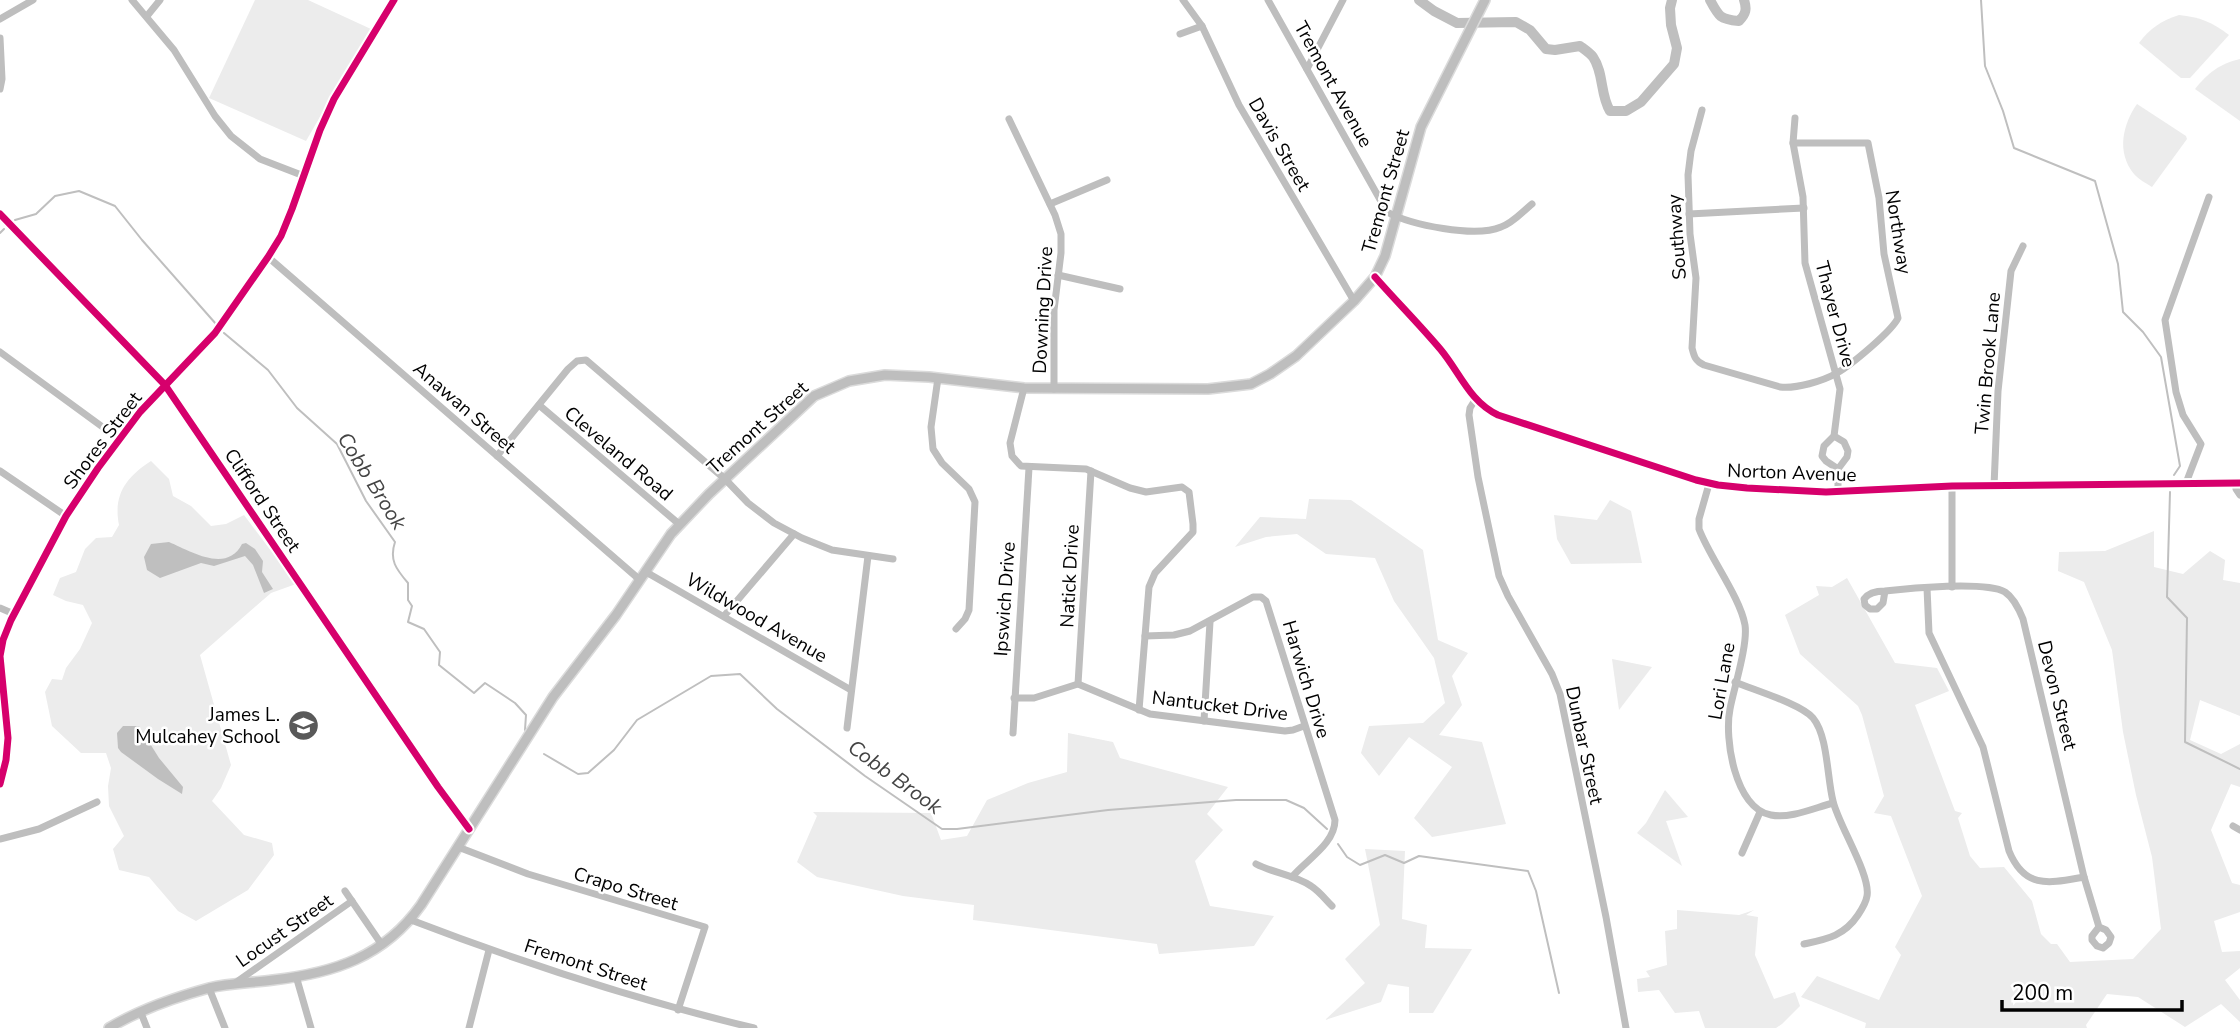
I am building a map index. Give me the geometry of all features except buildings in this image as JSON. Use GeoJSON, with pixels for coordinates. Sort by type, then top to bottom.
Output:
{"type":"FeatureCollection","features":[{"type":"Feature","properties":{"kind":"main road","name":"Tremont Street"},"geometry":{"type":"LineString","coordinates":[[109,1028],[209,988],[331,970],[382,945],[411,919],[552,697],[679,524],[799,408],[824,390],[849,381],[878,376],[938,378],[1024,388],[1208,389],[1251,384],[1296,356],[1354,301],[1375,277],[1385,256],[1419,133],[1484,4]]}},
{"type":"Feature","properties":{"kind":"street"},"geometry":{"type":"LineString","coordinates":[[0,19],[33,0]]}},
{"type":"Feature","properties":{"kind":"street"},"geometry":{"type":"LineString","coordinates":[[132,0],[174,50],[215,117],[231,136],[261,159],[304,176]]}},
{"type":"Feature","properties":{"kind":"street"},"geometry":{"type":"LineString","coordinates":[[147,16],[160,0]]}},
{"type":"Feature","properties":{"kind":"street","name":"Shores Street"},"geometry":{"type":"LineString","coordinates":[[0,784],[8,751],[1,652],[5,633],[14,614],[66,516],[119,439],[165,385],[215,333],[268,257],[284,229],[334,99],[394,0]]}},
{"type":"Feature","properties":{"kind":"street","name":"Davis Street"},"geometry":{"type":"LineString","coordinates":[[1183,0],[1202,26],[1239,105],[1354,301]]}},
{"type":"Feature","properties":{"kind":"street","name":"Tremont Avenue"},"geometry":{"type":"LineString","coordinates":[[1268,0],[1385,209],[1396,216]]}},
{"type":"Feature","properties":{"kind":"street"},"geometry":{"type":"LineString","coordinates":[[1307,69],[1343,0]]}},
{"type":"Feature","properties":{"kind":"street"},"geometry":{"type":"LineString","coordinates":[[1180,34],[1202,26]]}},
{"type":"Feature","properties":{"kind":"street"},"geometry":{"type":"LineString","coordinates":[[0,38],[0,89]]}},
{"type":"Feature","properties":{"kind":"street","name":"Southway"},"geometry":{"type":"LineString","coordinates":[[1702,110],[1688,167],[1689,214],[1696,283],[1692,348],[1694,357],[1698,362],[1786,388],[1837,373]]}},
{"type":"Feature","properties":{"kind":"street","name":"Thayer Drive"},"geometry":{"type":"LineString","coordinates":[[1795,118],[1793,143],[1804,208],[1805,262],[1837,373],[1840,393],[1834,436],[1824,446],[1822,456],[1838,470]]}},
{"type":"Feature","properties":{"kind":"street","name":"Downing Drive"},"geometry":{"type":"LineString","coordinates":[[1009,119],[1050,204],[1061,234],[1054,310],[1054,389]]}},
{"type":"Feature","properties":{"kind":"street","name":"Northway"},"geometry":{"type":"LineString","coordinates":[[1793,143],[1868,143],[1879,198],[1884,254],[1898,318],[1895,324],[1837,373]]}},
{"type":"Feature","properties":{"kind":"street"},"geometry":{"type":"LineString","coordinates":[[1050,204],[1107,180]]}},
{"type":"Feature","properties":{"kind":"street"},"geometry":{"type":"LineString","coordinates":[[2186,483],[2201,444],[2183,415],[2176,392],[2165,320],[2210,197]]}},
{"type":"Feature","properties":{"kind":"street"},"geometry":{"type":"LineString","coordinates":[[1396,216],[1447,230],[1494,229],[1510,223],[1532,204]]}},
{"type":"Feature","properties":{"kind":"street"},"geometry":{"type":"LineString","coordinates":[[1689,214],[1804,208]]}},
{"type":"Feature","properties":{"kind":"street","name":"Clifford Street"},"geometry":{"type":"LineString","coordinates":[[0,214],[165,385],[469,829]]}},
{"type":"Feature","properties":{"kind":"street","name":"Twin Brook Lane"},"geometry":{"type":"LineString","coordinates":[[1994,486],[1998,391],[2011,271],[2023,246]]}},
{"type":"Feature","properties":{"kind":"street","name":"Anawan Street"},"geometry":{"type":"LineString","coordinates":[[268,257],[497,456],[643,576]]}},
{"type":"Feature","properties":{"kind":"street"},"geometry":{"type":"LineString","coordinates":[[1058,275],[1120,289]]}},
{"type":"Feature","properties":{"kind":"street","name":"Norton Avenue"},"geometry":{"type":"LineString","coordinates":[[1375,277],[1444,354],[1475,400],[1498,415],[1709,484],[1767,490],[1838,491],[1952,486],[2238,483]]}},
{"type":"Feature","properties":{"kind":"street"},"geometry":{"type":"LineString","coordinates":[[0,352],[119,439]]}},
{"type":"Feature","properties":{"kind":"street"},"geometry":{"type":"LineString","coordinates":[[497,456],[568,369],[575,362],[583,360],[592,365],[760,513],[794,534],[832,550],[893,559]]}},
{"type":"Feature","properties":{"kind":"street"},"geometry":{"type":"LineString","coordinates":[[938,378],[931,427],[933,449],[942,463],[969,489],[975,507],[969,610],[956,629]]}},
{"type":"Feature","properties":{"kind":"street"},"geometry":{"type":"LineString","coordinates":[[1024,388],[1010,448],[1021,466],[1091,471],[1141,491],[1184,487],[1189,492],[1193,530],[1151,580],[1149,587],[1139,710]]}},
{"type":"Feature","properties":{"kind":"street","name":"Dunbar Street"},"geometry":{"type":"LineString","coordinates":[[1475,400],[1469,415],[1478,477],[1496,563],[1508,596],[1549,668],[1560,694],[1626,1028]]}},
{"type":"Feature","properties":{"kind":"street","name":"Cleveland Road"},"geometry":{"type":"LineString","coordinates":[[538,405],[679,524]]}},
{"type":"Feature","properties":{"kind":"street","name":"Thayer Drive"},"geometry":{"type":"LineString","coordinates":[[1834,436],[1846,445],[1848,451],[1846,460],[1838,470],[1838,491]]}},
{"type":"Feature","properties":{"kind":"street","name":"Ipswich Drive"},"geometry":{"type":"LineString","coordinates":[[1013,733],[1029,468]]}},
{"type":"Feature","properties":{"kind":"street"},"geometry":{"type":"LineString","coordinates":[[0,471],[66,516]]}},
{"type":"Feature","properties":{"kind":"street","name":"Natick Drive"},"geometry":{"type":"LineString","coordinates":[[1079,684],[1091,471]]}},
{"type":"Feature","properties":{"kind":"street"},"geometry":{"type":"LineString","coordinates":[[2238,483],[2236,489],[2240,495]]}},
{"type":"Feature","properties":{"kind":"street","name":"Lori Lane"},"geometry":{"type":"LineString","coordinates":[[1709,484],[1699,519],[1699,529],[1740,611],[1745,627],[1729,712],[1729,739],[1741,790],[1760,812]]}},
{"type":"Feature","properties":{"kind":"street"},"geometry":{"type":"LineString","coordinates":[[1952,486],[1952,587]]}},
{"type":"Feature","properties":{"kind":"street"},"geometry":{"type":"LineString","coordinates":[[724,616],[794,534]]}},
{"type":"Feature","properties":{"kind":"street"},"geometry":{"type":"LineString","coordinates":[[847,728],[868,556]]}},
{"type":"Feature","properties":{"kind":"street","name":"Wildwood Avenue"},"geometry":{"type":"LineString","coordinates":[[643,576],[724,616],[851,690]]}},
{"type":"Feature","properties":{"kind":"street","name":"Devon Street"},"geometry":{"type":"LineString","coordinates":[[1885,591],[1988,587],[2001,590],[2013,600],[2021,614],[2084,877],[2099,928]]}},
{"type":"Feature","properties":{"kind":"street"},"geometry":{"type":"LineString","coordinates":[[1927,589],[1929,633],[1983,747],[2014,862],[2024,874],[2040,882],[2084,877]]}},
{"type":"Feature","properties":{"kind":"street","name":"Harwich Drive"},"geometry":{"type":"LineString","coordinates":[[1145,636],[1184,633],[1210,622],[1253,597],[1264,600],[1335,823],[1329,839],[1292,877]]}},
{"type":"Feature","properties":{"kind":"street"},"geometry":{"type":"LineString","coordinates":[[0,608],[14,614]]}},
{"type":"Feature","properties":{"kind":"street"},"geometry":{"type":"LineString","coordinates":[[1204,721],[1210,622]]}},
{"type":"Feature","properties":{"kind":"street"},"geometry":{"type":"LineString","coordinates":[[1735,682],[1800,708],[1810,715],[1818,727],[1833,803],[1868,893],[1860,912],[1844,931],[1827,939],[1804,944]]}},
{"type":"Feature","properties":{"kind":"street"},"geometry":{"type":"LineString","coordinates":[[1014,698],[1034,698],[1079,684]]}},
{"type":"Feature","properties":{"kind":"street","name":"Nantucket Drive"},"geometry":{"type":"LineString","coordinates":[[1079,684],[1153,715],[1285,731],[1304,726]]}},
{"type":"Feature","properties":{"kind":"street"},"geometry":{"type":"LineString","coordinates":[[0,839],[39,829],[97,802]]}},
{"type":"Feature","properties":{"kind":"street"},"geometry":{"type":"LineString","coordinates":[[1742,853],[1760,812],[1788,815],[1833,803]]}},
{"type":"Feature","properties":{"kind":"street","name":"Crapo Street"},"geometry":{"type":"LineString","coordinates":[[458,847],[539,878],[705,927],[678,1010]]}},
{"type":"Feature","properties":{"kind":"street"},"geometry":{"type":"LineString","coordinates":[[1256,864],[1310,886],[1332,906]]}},
{"type":"Feature","properties":{"kind":"street"},"geometry":{"type":"LineString","coordinates":[[345,891],[382,945]]}},
{"type":"Feature","properties":{"kind":"street","name":"Locust Street"},"geometry":{"type":"LineString","coordinates":[[234,984],[352,901]]}},
{"type":"Feature","properties":{"kind":"street","name":"Fremont Street"},"geometry":{"type":"LineString","coordinates":[[411,919],[489,950],[678,1010],[754,1028]]}},
{"type":"Feature","properties":{"kind":"street"},"geometry":{"type":"LineString","coordinates":[[469,1028],[489,950]]}},
{"type":"Feature","properties":{"kind":"street"},"geometry":{"type":"LineString","coordinates":[[296,976],[311,1028]]}},
{"type":"Feature","properties":{"kind":"street"},"geometry":{"type":"LineString","coordinates":[[209,988],[225,1028]]}},
{"type":"Feature","properties":{"kind":"street"},"geometry":{"type":"LineString","coordinates":[[141,1013],[146,1028]]}},
{"type":"Feature","properties":{"kind":"shaded area"},"geometry":{"type":"Polygon","coordinates":[[[255,0],[308,0],[371,29],[306,141],[209,98],[255,0]]]}},
{"type":"Feature","properties":{"kind":"shaded area"},"geometry":{"type":"Polygon","coordinates":[[[2179,15],[2206,21],[2229,35],[2190,78],[2181,78],[2139,43],[2156,26],[2179,15]]]}},
{"type":"Feature","properties":{"kind":"shaded area"},"geometry":{"type":"Polygon","coordinates":[[[2240,59],[2240,121],[2195,89],[2214,70],[2240,59]]]}},
{"type":"Feature","properties":{"kind":"shaded area"},"geometry":{"type":"Polygon","coordinates":[[[2137,104],[2187,139],[2152,187],[2134,174],[2128,165],[2123,147],[2125,129],[2137,104]]]}},
{"type":"Feature","properties":{"kind":"shaded area"},"geometry":{"type":"Polygon","coordinates":[[[151,461],[169,479],[173,496],[191,506],[211,526],[226,524],[244,515],[296,584],[271,593],[200,655],[231,765],[212,801],[244,835],[272,843],[274,855],[248,890],[196,921],[178,911],[149,877],[119,870],[113,849],[124,836],[109,806],[111,768],[106,753],[81,753],[52,726],[45,692],[52,679],[62,680],[92,623],[83,605],[53,595],[60,578],[76,572],[85,549],[96,538],[112,537],[119,525],[118,505],[123,488],[128,480],[151,461]]]}},
{"type":"Feature","properties":{"kind":"shaded area"},"geometry":{"type":"Polygon","coordinates":[[[1309,499],[1351,500],[1423,550],[1438,640],[1468,653],[1452,676],[1462,705],[1439,735],[1482,742],[1506,824],[1432,837],[1414,818],[1452,767],[1409,737],[1379,776],[1361,753],[1369,726],[1423,723],[1445,703],[1434,658],[1394,601],[1375,558],[1326,554],[1297,534],[1266,537],[1235,547],[1260,517],[1306,519],[1309,499]]]}},
{"type":"Feature","properties":{"kind":"shaded area"},"geometry":{"type":"Polygon","coordinates":[[[1610,500],[1631,511],[1642,563],[1571,564],[1557,539],[1554,515],[1597,520],[1610,500]]]}},
{"type":"Feature","properties":{"kind":"shaded area"},"geometry":{"type":"Polygon","coordinates":[[[2154,531],[2154,567],[2183,574],[2210,551],[2225,560],[2223,580],[2240,583],[2240,716],[2200,700],[2190,740],[2221,754],[2240,744],[2240,787],[2231,784],[2211,830],[2232,883],[2240,885],[2240,912],[2214,921],[2222,952],[2240,951],[2240,968],[2225,980],[2240,1000],[2240,1022],[2221,1004],[2185,1027],[2138,997],[2107,994],[2086,1025],[2087,1028],[1865,1028],[1866,1023],[1801,997],[1817,976],[1879,1000],[1901,955],[1895,947],[1922,896],[1891,816],[1874,813],[1884,796],[1858,706],[1800,654],[1785,615],[1819,595],[1816,586],[1832,587],[1847,578],[1895,663],[1937,668],[1949,691],[1915,705],[1955,811],[1962,813],[1958,818],[1970,856],[1980,868],[2004,867],[2032,901],[2041,934],[2051,944],[2057,944],[2070,962],[2133,959],[2161,929],[2152,857],[2123,732],[2112,650],[2084,582],[2058,571],[2059,552],[2105,551],[2154,531]]]}},
{"type":"Feature","properties":{"kind":"shaded area"},"geometry":{"type":"Polygon","coordinates":[[[169,542],[208,558],[218,559],[227,558],[246,543],[255,549],[263,561],[262,572],[273,589],[264,593],[253,565],[245,556],[214,566],[201,563],[160,578],[147,570],[144,557],[151,544],[169,542]]]}},
{"type":"Feature","properties":{"kind":"shaded area"},"geometry":{"type":"Polygon","coordinates":[[[1612,659],[1652,667],[1619,710],[1612,659]]]}},
{"type":"Feature","properties":{"kind":"shaded area"},"geometry":{"type":"Polygon","coordinates":[[[123,726],[139,726],[159,758],[183,787],[182,794],[121,752],[118,748],[117,733],[123,726]]]}},
{"type":"Feature","properties":{"kind":"shaded area"},"geometry":{"type":"Polygon","coordinates":[[[1068,733],[1113,742],[1120,758],[1228,787],[1207,814],[1223,830],[1195,861],[1210,906],[1274,916],[1254,946],[1159,954],[1157,944],[973,920],[974,905],[903,896],[817,877],[797,862],[817,816],[813,812],[931,813],[941,840],[967,836],[987,800],[1028,783],[1067,772],[1068,733]]]}},
{"type":"Feature","properties":{"kind":"shaded area"},"geometry":{"type":"Polygon","coordinates":[[[1665,790],[1688,817],[1666,821],[1682,866],[1637,833],[1665,790]]]}},
{"type":"Feature","properties":{"kind":"shaded area"},"geometry":{"type":"Polygon","coordinates":[[[1365,849],[1405,851],[1402,919],[1427,925],[1425,948],[1472,949],[1433,1013],[1409,1013],[1409,987],[1388,984],[1381,1002],[1325,1020],[1365,983],[1345,959],[1380,925],[1365,849]]]}},
{"type":"Feature","properties":{"kind":"shaded area"},"geometry":{"type":"Polygon","coordinates":[[[1677,910],[1739,915],[1754,910],[1746,915],[1758,917],[1755,955],[1774,999],[1795,992],[1800,1006],[1776,1028],[1705,1028],[1699,1011],[1675,1013],[1659,990],[1638,992],[1637,979],[1650,977],[1646,971],[1667,965],[1665,931],[1677,929],[1677,910]]]}},
{"type":"Feature","properties":{"kind":"waterway"},"geometry":{"type":"LineString","coordinates":[[1419,0],[1457,23],[1516,22],[1530,30],[1546,49],[1580,46],[1596,63],[1610,111],[1626,111],[1641,102],[1674,64],[1677,48],[1671,25],[1672,0]]}},
{"type":"Feature","properties":{"kind":"waterway"},"geometry":{"type":"LineString","coordinates":[[1710,0],[1721,16],[1739,21],[1745,11],[1744,0]]}},
{"type":"Feature","properties":{"kind":"waterway"},"geometry":{"type":"LineString","coordinates":[[1981,0],[1985,66],[2014,148],[2095,181],[2118,264],[2123,312],[2143,332],[2161,357],[2180,466],[2174,475]]}},
{"type":"Feature","properties":{"kind":"waterway","name":"Cobb Brook"},"geometry":{"type":"LineString","coordinates":[[15,220],[36,214],[55,196],[79,191],[115,206],[216,324]]}},
{"type":"Feature","properties":{"kind":"waterway","name":"Cobb Brook"},"geometry":{"type":"LineString","coordinates":[[0,233],[4,229]]}},
{"type":"Feature","properties":{"kind":"waterway","name":"Cobb Brook"},"geometry":{"type":"LineString","coordinates":[[224,333],[268,370],[297,408],[337,444],[366,501],[395,542],[393,559],[408,583],[408,600],[412,606],[408,622],[424,629],[440,652],[439,665],[474,693],[485,683],[515,703],[526,715],[525,730]]}},
{"type":"Feature","properties":{"kind":"waterway"},"geometry":{"type":"LineString","coordinates":[[2170,492],[2167,597],[2187,618],[2185,742],[2240,769]]}},
{"type":"Feature","properties":{"kind":"waterway","name":"Cobb Brook"},"geometry":{"type":"LineString","coordinates":[[544,754],[578,774],[588,773],[614,750],[637,720],[711,676],[740,674],[777,709],[865,776],[942,829],[1108,810],[1236,800],[1286,800],[1304,808],[1327,829]]}},
{"type":"Feature","properties":{"kind":"waterway","name":"Cobb Brook"},"geometry":{"type":"LineString","coordinates":[[1338,844],[1347,857],[1360,865],[1385,855],[1404,863],[1419,856],[1528,871],[1536,891],[1559,993]]}},
{"type":"Feature","properties":{"kind":"cycle path"},"geometry":{"type":"LineString","coordinates":[[0,784],[8,738],[0,656],[11,620],[66,516],[98,468],[140,412],[215,333],[281,236],[334,99],[394,0]]}},
{"type":"Feature","properties":{"kind":"cycle path"},"geometry":{"type":"LineString","coordinates":[[0,214],[165,385],[469,829]]}},
{"type":"Feature","properties":{"kind":"cycle path"},"geometry":{"type":"LineString","coordinates":[[1375,277],[1441,350],[1473,395],[1488,409],[1498,415],[1696,480],[1747,488],[1826,492],[1952,486],[2240,483]]}},
{"type":"Feature","properties":{"kind":"place","name":"James L. Mulcahey School"},"geometry":{"type":"Point","coordinates":[303,725]}}]}
